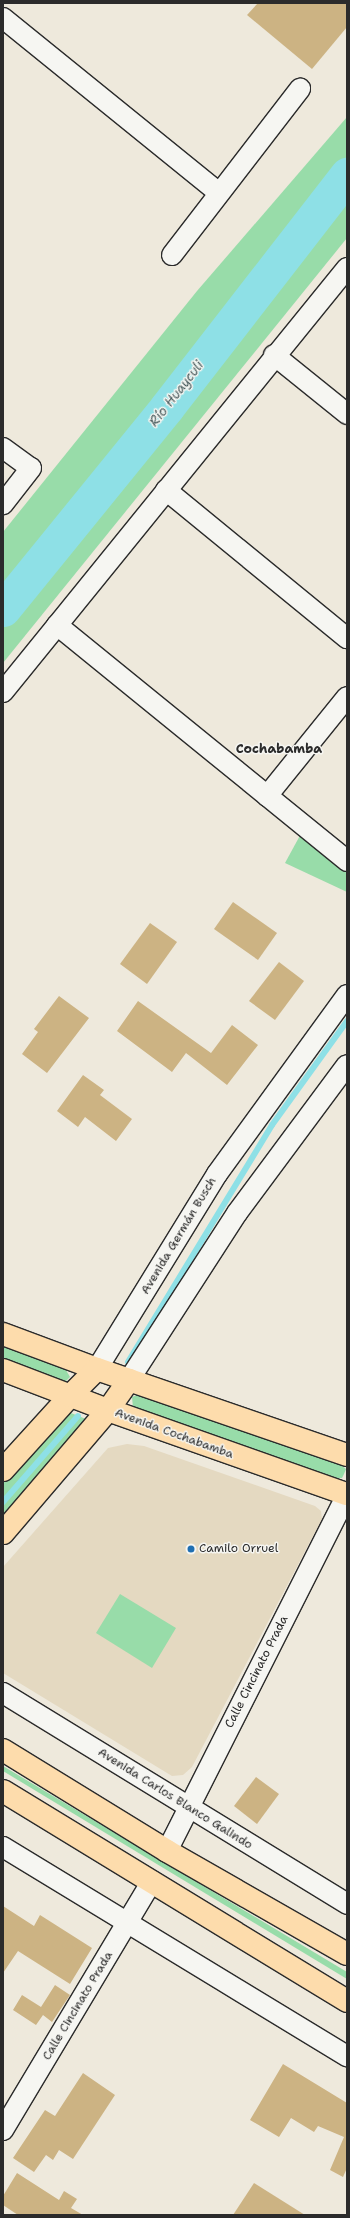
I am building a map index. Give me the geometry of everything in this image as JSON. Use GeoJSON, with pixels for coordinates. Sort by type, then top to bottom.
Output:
{"type":"FeatureCollection","features":[{"type":"Feature","properties":{"kind":"main road"},"geometry":{"type":"LineString","coordinates":[[3,1334],[97,1369],[347,1455]]}},
{"type":"Feature","properties":{"kind":"main road","name":"Avenida Germán Busch"},"geometry":{"type":"LineString","coordinates":[[3,1470],[70,1396],[97,1369]]}},
{"type":"Feature","properties":{"kind":"main road","name":"Avenida Cochabamba"},"geometry":{"type":"LineString","coordinates":[[3,1370],[108,1410],[347,1494]]}},
{"type":"Feature","properties":{"kind":"main road"},"geometry":{"type":"LineString","coordinates":[[3,1533],[108,1410],[129,1380]]}},
{"type":"Feature","properties":{"kind":"main road"},"geometry":{"type":"LineString","coordinates":[[3,1750],[167,1851],[347,1954]]}},
{"type":"Feature","properties":{"kind":"main road"},"geometry":{"type":"LineString","coordinates":[[3,1791],[347,2001]]}},
{"type":"Feature","properties":{"kind":"street"},"geometry":{"type":"LineString","coordinates":[[3,18],[219,193]]}},
{"type":"Feature","properties":{"kind":"street"},"geometry":{"type":"LineString","coordinates":[[172,255],[300,89]]}},
{"type":"Feature","properties":{"kind":"street"},"geometry":{"type":"LineString","coordinates":[[3,692],[274,355],[347,268]]}},
{"type":"Feature","properties":{"kind":"street"},"geometry":{"type":"LineString","coordinates":[[274,355],[347,414]]}},
{"type":"Feature","properties":{"kind":"street"},"geometry":{"type":"LineString","coordinates":[[3,448],[31,468],[3,504]]}},
{"type":"Feature","properties":{"kind":"street"},"geometry":{"type":"LineString","coordinates":[[166,490],[347,638]]}},
{"type":"Feature","properties":{"kind":"street"},"geometry":{"type":"LineString","coordinates":[[57,625],[347,861]]}},
{"type":"Feature","properties":{"kind":"street"},"geometry":{"type":"LineString","coordinates":[[267,796],[347,697]]}},
{"type":"Feature","properties":{"kind":"street","name":"Avenida Germán Busch"},"geometry":{"type":"LineString","coordinates":[[97,1369],[217,1174],[347,995]]}},
{"type":"Feature","properties":{"kind":"street"},"geometry":{"type":"LineString","coordinates":[[129,1380],[237,1213],[347,1065]]}},
{"type":"Feature","properties":{"kind":"street","name":"Calle Cincinato Prada"},"geometry":{"type":"LineString","coordinates":[[167,1851],[347,1494]]}},
{"type":"Feature","properties":{"kind":"street","name":"Avenida Carlos Blanco Galindo"},"geometry":{"type":"LineString","coordinates":[[3,1693],[347,1904]]}},
{"type":"Feature","properties":{"kind":"street"},"geometry":{"type":"LineString","coordinates":[[3,1847],[347,2056]]}},
{"type":"Feature","properties":{"kind":"street","name":"Calle Cincinato Prada"},"geometry":{"type":"LineString","coordinates":[[3,2130],[152,1881]]}},
{"type":"Feature","properties":{"kind":"shaded area"},"geometry":{"type":"Polygon","coordinates":[[[127,1444],[144,1446],[315,1506],[321,1511],[322,1519],[192,1767],[183,1775],[172,1776],[3,1673],[3,1567],[108,1448],[127,1444]]]}},
{"type":"Feature","properties":{"kind":"green space"},"geometry":{"type":"Polygon","coordinates":[[[347,117],[347,238],[3,663],[3,532],[197,291],[347,117]]]}},
{"type":"Feature","properties":{"kind":"green space"},"geometry":{"type":"Polygon","coordinates":[[[303,830],[347,866],[347,892],[285,863],[303,830]]]}},
{"type":"Feature","properties":{"kind":"green space"},"geometry":{"type":"Polygon","coordinates":[[[3,1345],[66,1370],[70,1377],[61,1383],[3,1360],[3,1345]]]}},
{"type":"Feature","properties":{"kind":"green space"},"geometry":{"type":"Polygon","coordinates":[[[137,1395],[341,1465],[346,1469],[342,1478],[336,1478],[133,1408],[132,1397],[137,1395]]]}},
{"type":"Feature","properties":{"kind":"green space"},"geometry":{"type":"Polygon","coordinates":[[[66,1411],[86,1419],[3,1515],[3,1483],[66,1411]]]}},
{"type":"Feature","properties":{"kind":"green space"},"geometry":{"type":"Polygon","coordinates":[[[120,1594],[176,1628],[152,1668],[96,1633],[120,1594]]]}},
{"type":"Feature","properties":{"kind":"green space"},"geometry":{"type":"Polygon","coordinates":[[[3,1766],[347,1972],[347,1979],[3,1771],[3,1766]]]}},
{"type":"Feature","properties":{"kind":"building"},"geometry":{"type":"Polygon","coordinates":[[[258,3],[347,3],[347,27],[312,69],[247,15],[258,3]]]}},
{"type":"Feature","properties":{"kind":"building"},"geometry":{"type":"Polygon","coordinates":[[[233,902],[277,933],[258,960],[214,929],[233,902]]]}},
{"type":"Feature","properties":{"kind":"building"},"geometry":{"type":"Polygon","coordinates":[[[150,923],[177,942],[147,984],[120,964],[150,923]]]}},
{"type":"Feature","properties":{"kind":"building"},"geometry":{"type":"Polygon","coordinates":[[[279,962],[304,981],[275,1020],[249,1001],[279,962]]]}},
{"type":"Feature","properties":{"kind":"building"},"geometry":{"type":"Polygon","coordinates":[[[59,996],[89,1018],[47,1073],[22,1054],[38,1032],[34,1029],[59,996]]]}},
{"type":"Feature","properties":{"kind":"building"},"geometry":{"type":"Polygon","coordinates":[[[138,1001],[211,1053],[232,1025],[258,1045],[227,1085],[186,1053],[172,1072],[117,1031],[138,1001]]]}},
{"type":"Feature","properties":{"kind":"building"},"geometry":{"type":"Polygon","coordinates":[[[83,1075],[104,1090],[100,1095],[132,1119],[116,1141],[85,1117],[78,1127],[57,1111],[83,1075]]]}},
{"type":"Feature","properties":{"kind":"building"},"geometry":{"type":"Polygon","coordinates":[[[256,1777],[279,1794],[257,1824],[234,1806],[256,1777]]]}},
{"type":"Feature","properties":{"kind":"building"},"geometry":{"type":"Polygon","coordinates":[[[3,1906],[34,1926],[40,1915],[92,1948],[70,1984],[18,1951],[3,1973],[3,1906]]]}},
{"type":"Feature","properties":{"kind":"building"},"geometry":{"type":"Polygon","coordinates":[[[55,1985],[70,1995],[52,2022],[43,2015],[36,2025],[13,2010],[22,1995],[41,2007],[55,1985]]]}},
{"type":"Feature","properties":{"kind":"building"},"geometry":{"type":"Polygon","coordinates":[[[283,2064],[347,2103],[347,2168],[343,2177],[330,2170],[344,2137],[318,2126],[314,2132],[291,2118],[279,2137],[250,2120],[283,2064]]]}},
{"type":"Feature","properties":{"kind":"building"},"geometry":{"type":"Polygon","coordinates":[[[83,2073],[115,2095],[73,2159],[59,2150],[53,2160],[46,2155],[34,2172],[13,2158],[45,2110],[55,2116],[83,2073]]]}},
{"type":"Feature","properties":{"kind":"building"},"geometry":{"type":"Polygon","coordinates":[[[17,2173],[59,2200],[64,2191],[77,2199],[71,2208],[83,2215],[18,2215],[3,2205],[3,2196],[17,2173]]]}},
{"type":"Feature","properties":{"kind":"building"},"geometry":{"type":"Polygon","coordinates":[[[254,2183],[305,2215],[233,2215],[254,2183]]]}},
{"type":"Feature","properties":{"kind":"waterway","name":"Río Huayculi"},"geometry":{"type":"LineString","coordinates":[[3,609],[167,407],[347,175]]}},
{"type":"Feature","properties":{"kind":"waterway"},"geometry":{"type":"LineString","coordinates":[[128,1362],[272,1125],[347,1021]]}},
{"type":"Feature","properties":{"kind":"waterway"},"geometry":{"type":"LineString","coordinates":[[3,1502],[78,1416]]}},
{"type":"Feature","properties":{"kind":"place","name":"Camilo Orruel"},"geometry":{"type":"Point","coordinates":[191,1549]}},
{"type":"Feature","properties":{"kind":"district","name":"Cochabamba"},"geometry":{"type":"Point","coordinates":[279,749]}}]}
